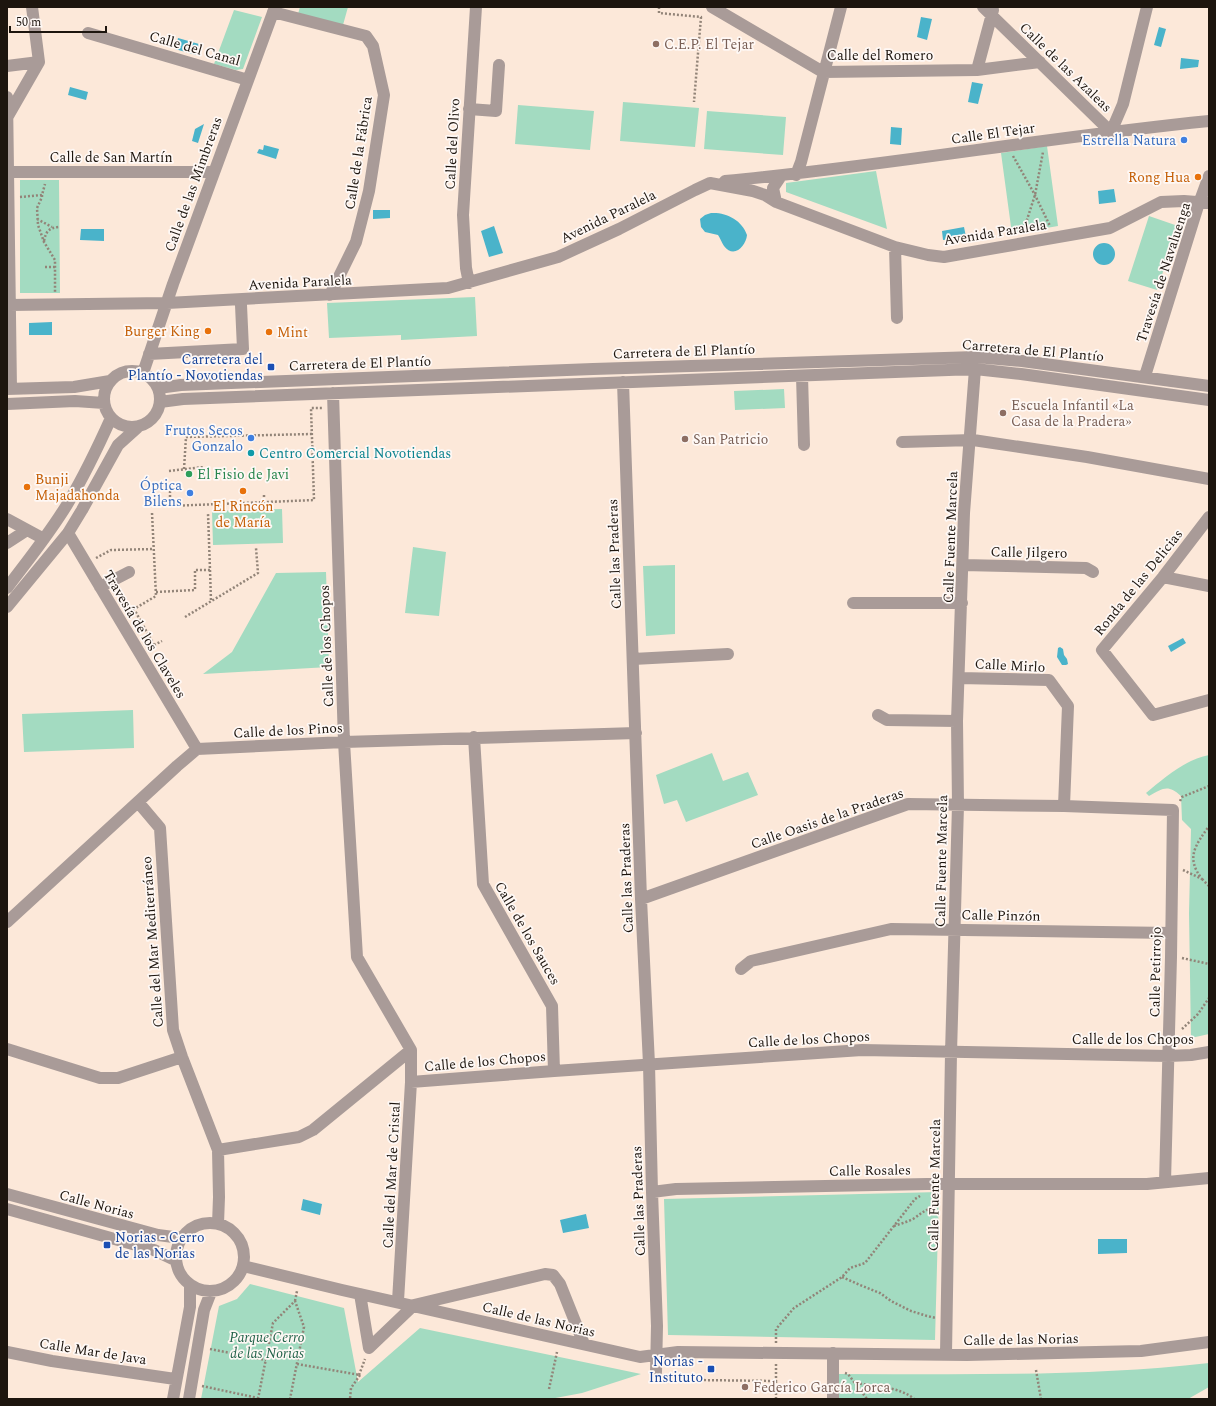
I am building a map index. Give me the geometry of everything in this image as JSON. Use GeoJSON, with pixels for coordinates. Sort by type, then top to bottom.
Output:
{"type":"FeatureCollection","features":[{"type":"Feature","properties":{"kind":"street"},"geometry":{"type":"LineString","coordinates":[[8,116],[39,62],[32,7]]}},
{"type":"Feature","properties":{"kind":"street","name":"Calle del Olivo"},"geometry":{"type":"LineString","coordinates":[[469,283],[466,268],[463,215],[476,7]]}},
{"type":"Feature","properties":{"kind":"street","name":"Calle del Romero"},"geometry":{"type":"LineString","coordinates":[[712,7],[823,72],[977,70],[1040,62]]}},
{"type":"Feature","properties":{"kind":"street"},"geometry":{"type":"LineString","coordinates":[[796,175],[801,162],[840,7]]}},
{"type":"Feature","properties":{"kind":"street"},"geometry":{"type":"LineString","coordinates":[[1111,132],[1123,104],[1147,7]]}},
{"type":"Feature","properties":{"kind":"street","name":"Calle de las Mimbreras"},"geometry":{"type":"LineString","coordinates":[[142,373],[213,172],[274,9]]}},
{"type":"Feature","properties":{"kind":"street","name":"Calle de la Fábrica"},"geometry":{"type":"LineString","coordinates":[[274,9],[366,36],[373,46],[384,95],[369,191],[356,242],[330,295]]}},
{"type":"Feature","properties":{"kind":"street"},"geometry":{"type":"LineString","coordinates":[[977,70],[989,10]]}},
{"type":"Feature","properties":{"kind":"street","name":"Calle de las Azaleas"},"geometry":{"type":"LineString","coordinates":[[989,10],[1111,132]]}},
{"type":"Feature","properties":{"kind":"street","name":"Calle del Canal"},"geometry":{"type":"LineString","coordinates":[[88,33],[248,80]]}},
{"type":"Feature","properties":{"kind":"street"},"geometry":{"type":"LineString","coordinates":[[7,66],[39,62]]}},
{"type":"Feature","properties":{"kind":"street"},"geometry":{"type":"LineString","coordinates":[[469,109],[496,111],[499,65]]}},
{"type":"Feature","properties":{"kind":"street"},"geometry":{"type":"LineString","coordinates":[[7,97],[9,198],[9,389],[74,387],[110,381]]}},
{"type":"Feature","properties":{"kind":"street","name":"Calle El Tejar"},"geometry":{"type":"LineString","coordinates":[[710,183],[796,175],[1111,132],[1209,121]]}},
{"type":"Feature","properties":{"kind":"street","name":"Calle de San Martín"},"geometry":{"type":"LineString","coordinates":[[8,172],[213,172]]}},
{"type":"Feature","properties":{"kind":"street"},"geometry":{"type":"LineString","coordinates":[[776,202],[773,188],[781,176]]}},
{"type":"Feature","properties":{"kind":"street","name":"Travesía de Navaluenga"},"geometry":{"type":"LineString","coordinates":[[1145,376],[1198,206],[1204,203],[1209,176]]}},
{"type":"Feature","properties":{"kind":"street","name":"Avenida Paralela"},"geometry":{"type":"LineString","coordinates":[[8,305],[167,303],[448,288],[558,257],[619,229],[710,183],[753,191],[765,195],[776,202],[895,247],[928,255],[944,257],[1110,228],[1161,202],[1184,201],[1204,203]]}},
{"type":"Feature","properties":{"kind":"street"},"geometry":{"type":"LineString","coordinates":[[895,247],[897,318]]}},
{"type":"Feature","properties":{"kind":"street"},"geometry":{"type":"LineString","coordinates":[[149,354],[243,349],[241,305]]}},
{"type":"Feature","properties":{"kind":"street","name":"Carretera de El Plantío"},"geometry":{"type":"LineString","coordinates":[[158,388],[196,385],[601,369],[976,357],[1145,376],[1209,386]]}},
{"type":"Feature","properties":{"kind":"street","name":"Carretera de El Plantío"},"geometry":{"type":"LineString","coordinates":[[160,402],[183,399],[975,369],[1209,400]]}},
{"type":"Feature","properties":{"kind":"street","name":"Calle Fuente Marcela"},"geometry":{"type":"LineString","coordinates":[[946,1354],[948,1184],[958,805],[957,721],[964,514],[975,369]]}},
{"type":"Feature","properties":{"kind":"street"},"geometry":{"type":"LineString","coordinates":[[7,607],[68,533],[118,445],[138,427],[153,418],[158,410],[160,402],[158,388],[154,381],[142,373],[134,371],[125,372],[117,375],[110,381],[106,387],[104,403],[106,411],[116,423],[123,426],[138,427]]}},
{"type":"Feature","properties":{"kind":"street"},"geometry":{"type":"LineString","coordinates":[[802,376],[804,445]]}},
{"type":"Feature","properties":{"kind":"street","name":"Calle las Praderas"},"geometry":{"type":"LineString","coordinates":[[622,382],[641,899],[649,1064],[657,1326],[656,1372]]}},
{"type":"Feature","properties":{"kind":"street","name":"Calle de los Chopos"},"geometry":{"type":"LineString","coordinates":[[333,393],[344,742],[357,957],[411,1050]]}},
{"type":"Feature","properties":{"kind":"street"},"geometry":{"type":"LineString","coordinates":[[7,404],[75,401],[104,403]]}},
{"type":"Feature","properties":{"kind":"street"},"geometry":{"type":"LineString","coordinates":[[7,588],[44,539],[68,502],[100,443],[111,418]]}},
{"type":"Feature","properties":{"kind":"street"},"geometry":{"type":"LineString","coordinates":[[902,442],[970,440],[1087,457],[1209,479]]}},
{"type":"Feature","properties":{"kind":"street","name":"Ronda de las Delicias"},"geometry":{"type":"LineString","coordinates":[[1209,517],[1163,577],[1102,650],[1153,715],[1209,700]]}},
{"type":"Feature","properties":{"kind":"street"},"geometry":{"type":"LineString","coordinates":[[7,519],[44,539]]}},
{"type":"Feature","properties":{"kind":"street"},"geometry":{"type":"LineString","coordinates":[[7,543],[27,530]]}},
{"type":"Feature","properties":{"kind":"street","name":"Travesía de los Claveles"},"geometry":{"type":"LineString","coordinates":[[68,533],[197,749]]}},
{"type":"Feature","properties":{"kind":"street","name":"Calle Jilgero"},"geometry":{"type":"LineString","coordinates":[[963,565],[1086,568],[1093,572]]}},
{"type":"Feature","properties":{"kind":"street"},"geometry":{"type":"LineString","coordinates":[[100,587],[129,572]]}},
{"type":"Feature","properties":{"kind":"street"},"geometry":{"type":"LineString","coordinates":[[1163,577],[1209,586]]}},
{"type":"Feature","properties":{"kind":"street"},"geometry":{"type":"LineString","coordinates":[[853,603],[962,603]]}},
{"type":"Feature","properties":{"kind":"street"},"geometry":{"type":"LineString","coordinates":[[633,659],[728,654]]}},
{"type":"Feature","properties":{"kind":"street","name":"Calle Mirlo"},"geometry":{"type":"LineString","coordinates":[[959,678],[1049,680],[1068,706],[1064,806]]}},
{"type":"Feature","properties":{"kind":"street"},"geometry":{"type":"LineString","coordinates":[[878,715],[887,720],[957,721]]}},
{"type":"Feature","properties":{"kind":"street","name":"Calle de los Pinos"},"geometry":{"type":"LineString","coordinates":[[197,749],[474,737],[636,733]]}},
{"type":"Feature","properties":{"kind":"street","name":"Calle de los Sauces"},"geometry":{"type":"LineString","coordinates":[[474,737],[483,884],[552,1006],[554,1071]]}},
{"type":"Feature","properties":{"kind":"street"},"geometry":{"type":"LineString","coordinates":[[7,922],[197,749]]}},
{"type":"Feature","properties":{"kind":"street","name":"Calle del Mar Mediterráneo"},"geometry":{"type":"LineString","coordinates":[[138,802],[160,828],[173,1030],[218,1150],[218,1224]]}},
{"type":"Feature","properties":{"kind":"street","name":"Calle Oasis de la Praderas"},"geometry":{"type":"LineString","coordinates":[[641,899],[908,804],[1064,806],[1172,810]]}},
{"type":"Feature","properties":{"kind":"street","name":"Calle Petirrojo"},"geometry":{"type":"LineString","coordinates":[[1165,1182],[1171,957],[1172,810]]}},
{"type":"Feature","properties":{"kind":"street","name":"Calle Pinzón"},"geometry":{"type":"LineString","coordinates":[[741,969],[751,961],[892,929],[1171,933]]}},
{"type":"Feature","properties":{"kind":"street"},"geometry":{"type":"LineString","coordinates":[[7,1049],[100,1078],[118,1078],[182,1057]]}},
{"type":"Feature","properties":{"kind":"street"},"geometry":{"type":"LineString","coordinates":[[218,1150],[299,1137],[313,1130],[411,1050]]}},
{"type":"Feature","properties":{"kind":"street","name":"Calle del Mar de Cristal"},"geometry":{"type":"LineString","coordinates":[[398,1301],[411,1082],[411,1050]]}},
{"type":"Feature","properties":{"kind":"street","name":"Calle de los Chopos"},"geometry":{"type":"LineString","coordinates":[[411,1082],[862,1050],[951,1053],[1169,1056],[1209,1052]]}},
{"type":"Feature","properties":{"kind":"street","name":"Calle Rosales"},"geometry":{"type":"LineString","coordinates":[[652,1192],[676,1189],[927,1184],[1146,1184],[1209,1178]]}},
{"type":"Feature","properties":{"kind":"street","name":"Calle Norias"},"geometry":{"type":"LineString","coordinates":[[7,1194],[158,1235],[181,1238]]}},
{"type":"Feature","properties":{"kind":"street"},"geometry":{"type":"LineString","coordinates":[[7,1209],[154,1250],[175,1260]]}},
{"type":"Feature","properties":{"kind":"street"},"geometry":{"type":"LineString","coordinates":[[207,1223],[218,1224],[228,1228],[236,1235],[242,1244],[244,1255],[243,1266],[239,1276],[232,1284],[222,1290],[211,1292],[200,1291],[190,1286],[183,1279],[175,1260],[176,1249],[181,1238],[188,1231],[207,1223]]}},
{"type":"Feature","properties":{"kind":"street","name":"Calle de las Norias"},"geometry":{"type":"LineString","coordinates":[[243,1266],[640,1357],[678,1352],[967,1355],[1141,1351],[1209,1342]]}},
{"type":"Feature","properties":{"kind":"street"},"geometry":{"type":"LineString","coordinates":[[369,1348],[414,1305],[545,1274],[553,1275],[560,1284],[584,1344]]}},
{"type":"Feature","properties":{"kind":"street"},"geometry":{"type":"LineString","coordinates":[[173,1399],[175,1379],[190,1307],[190,1286]]}},
{"type":"Feature","properties":{"kind":"street"},"geometry":{"type":"LineString","coordinates":[[189,1399],[204,1310],[211,1292]]}},
{"type":"Feature","properties":{"kind":"street"},"geometry":{"type":"LineString","coordinates":[[360,1294],[369,1348]]}},
{"type":"Feature","properties":{"kind":"street","name":"Calle Mar de Java"},"geometry":{"type":"LineString","coordinates":[[7,1352],[52,1361],[175,1379]]}},
{"type":"Feature","properties":{"kind":"street"},"geometry":{"type":"LineString","coordinates":[[833,1353],[833,1399]]}},
{"type":"Feature","properties":{"kind":"path"},"geometry":{"type":"LineString","coordinates":[[659,7],[659,13],[701,18],[694,102]]}},
{"type":"Feature","properties":{"kind":"path"},"geometry":{"type":"LineString","coordinates":[[1020,244],[1035,195],[1044,141]]}},
{"type":"Feature","properties":{"kind":"path"},"geometry":{"type":"LineString","coordinates":[[1008,146],[1056,237]]}},
{"type":"Feature","properties":{"kind":"path"},"geometry":{"type":"LineString","coordinates":[[48,172],[42,197],[37,208],[40,234],[54,256],[55,305]]}},
{"type":"Feature","properties":{"kind":"path"},"geometry":{"type":"LineString","coordinates":[[9,198],[42,195]]}},
{"type":"Feature","properties":{"kind":"path"},"geometry":{"type":"LineString","coordinates":[[38,219],[47,225],[60,227]]}},
{"type":"Feature","properties":{"kind":"path"},"geometry":{"type":"LineString","coordinates":[[44,242],[48,230],[54,227]]}},
{"type":"Feature","properties":{"kind":"path"},"geometry":{"type":"LineString","coordinates":[[45,267],[55,267]]}},
{"type":"Feature","properties":{"kind":"path"},"geometry":{"type":"LineString","coordinates":[[170,487],[170,506],[314,500],[311,408],[334,408]]}},
{"type":"Feature","properties":{"kind":"path"},"geometry":{"type":"LineString","coordinates":[[184,468],[186,437],[312,434]]}},
{"type":"Feature","properties":{"kind":"path"},"geometry":{"type":"LineString","coordinates":[[169,471],[184,468],[204,467]]}},
{"type":"Feature","properties":{"kind":"path"},"geometry":{"type":"LineString","coordinates":[[264,495],[264,502]]}},
{"type":"Feature","properties":{"kind":"path"},"geometry":{"type":"LineString","coordinates":[[152,513],[156,596],[134,609],[154,645]]}},
{"type":"Feature","properties":{"kind":"path"},"geometry":{"type":"LineString","coordinates":[[208,513],[211,602]]}},
{"type":"Feature","properties":{"kind":"path"},"geometry":{"type":"LineString","coordinates":[[185,617],[258,573],[256,548]]}},
{"type":"Feature","properties":{"kind":"path"},"geometry":{"type":"LineString","coordinates":[[89,569],[97,557],[111,550],[154,549]]}},
{"type":"Feature","properties":{"kind":"path"},"geometry":{"type":"LineString","coordinates":[[156,592],[195,590],[195,570],[210,570]]}},
{"type":"Feature","properties":{"kind":"path"},"geometry":{"type":"LineString","coordinates":[[1172,810],[1182,797],[1209,786]]}},
{"type":"Feature","properties":{"kind":"path"},"geometry":{"type":"LineString","coordinates":[[1209,826],[1194,850],[1193,862],[1197,873],[1209,886]]}},
{"type":"Feature","properties":{"kind":"path"},"geometry":{"type":"LineString","coordinates":[[1172,866],[1202,878]]}},
{"type":"Feature","properties":{"kind":"path"},"geometry":{"type":"LineString","coordinates":[[1171,957],[1209,964]]}},
{"type":"Feature","properties":{"kind":"path"},"geometry":{"type":"LineString","coordinates":[[1169,1036],[1180,1030],[1198,1014],[1209,998]]}},
{"type":"Feature","properties":{"kind":"path"},"geometry":{"type":"LineString","coordinates":[[776,1399],[776,1329],[794,1308],[842,1277],[850,1268],[865,1263],[915,1199],[926,1192],[927,1184]]}},
{"type":"Feature","properties":{"kind":"path"},"geometry":{"type":"LineString","coordinates":[[894,1226],[912,1219],[924,1210],[931,1208],[948,1208]]}},
{"type":"Feature","properties":{"kind":"path"},"geometry":{"type":"LineString","coordinates":[[842,1277],[860,1286],[880,1293],[891,1301],[911,1311],[927,1316],[946,1319]]}},
{"type":"Feature","properties":{"kind":"path"},"geometry":{"type":"LineString","coordinates":[[191,1384],[258,1398],[273,1323],[295,1300],[304,1327],[290,1399]]}},
{"type":"Feature","properties":{"kind":"path"},"geometry":{"type":"LineString","coordinates":[[198,1346],[266,1360]]}},
{"type":"Feature","properties":{"kind":"path"},"geometry":{"type":"LineString","coordinates":[[350,1399],[351,1388],[359,1375],[369,1348]]}},
{"type":"Feature","properties":{"kind":"path","name":"Calle de las Norias"},"geometry":{"type":"LineString","coordinates":[[549,1389],[557,1352]]}},
{"type":"Feature","properties":{"kind":"path"},"geometry":{"type":"LineString","coordinates":[[297,1364],[359,1375]]}},
{"type":"Feature","properties":{"kind":"path"},"geometry":{"type":"LineString","coordinates":[[1036,1370],[1041,1399]]}},
{"type":"Feature","properties":{"kind":"path"},"geometry":{"type":"LineString","coordinates":[[844,1372],[848,1374],[856,1383],[867,1399]]}},
{"type":"Feature","properties":{"kind":"path"},"geometry":{"type":"LineString","coordinates":[[696,1380],[776,1381]]}},
{"type":"Feature","properties":{"kind":"path"},"geometry":{"type":"LineString","coordinates":[[856,1383],[884,1387],[908,1394],[914,1399]]}},
{"type":"Feature","properties":{"kind":"green space"},"geometry":{"type":"Polygon","coordinates":[[[300,7],[348,7],[343,25],[298,14],[300,7]]]}},
{"type":"Feature","properties":{"kind":"green space"},"geometry":{"type":"Polygon","coordinates":[[[234,10],[262,17],[243,69],[236,70],[214,64],[234,10]]]}},
{"type":"Feature","properties":{"kind":"green space"},"geometry":{"type":"Polygon","coordinates":[[[623,102],[699,108],[695,147],[620,141],[623,102]]]}},
{"type":"Feature","properties":{"kind":"green space"},"geometry":{"type":"Polygon","coordinates":[[[518,105],[594,111],[590,150],[515,144],[518,105]]]}},
{"type":"Feature","properties":{"kind":"green space"},"geometry":{"type":"Polygon","coordinates":[[[707,111],[786,117],[783,155],[704,149],[707,111]]]}},
{"type":"Feature","properties":{"kind":"green space"},"geometry":{"type":"Polygon","coordinates":[[[1047,146],[1058,226],[1012,234],[1001,153],[1047,146]]]}},
{"type":"Feature","properties":{"kind":"green space"},"geometry":{"type":"Polygon","coordinates":[[[876,171],[887,229],[786,192],[786,183],[876,171]]]}},
{"type":"Feature","properties":{"kind":"green space"},"geometry":{"type":"Polygon","coordinates":[[[20,180],[59,180],[60,293],[20,293],[20,180]]]}},
{"type":"Feature","properties":{"kind":"green space"},"geometry":{"type":"Polygon","coordinates":[[[1149,216],[1178,226],[1157,290],[1128,281],[1149,216]]]}},
{"type":"Feature","properties":{"kind":"green space"},"geometry":{"type":"Polygon","coordinates":[[[475,297],[477,336],[401,340],[401,335],[329,338],[327,303],[475,297]]]}},
{"type":"Feature","properties":{"kind":"green space"},"geometry":{"type":"Polygon","coordinates":[[[784,389],[785,408],[735,410],[734,391],[784,389]]]}},
{"type":"Feature","properties":{"kind":"green space"},"geometry":{"type":"Polygon","coordinates":[[[282,509],[283,543],[213,545],[212,511],[282,509]]]}},
{"type":"Feature","properties":{"kind":"green space"},"geometry":{"type":"Polygon","coordinates":[[[413,547],[446,552],[439,616],[405,613],[413,547]]]}},
{"type":"Feature","properties":{"kind":"green space"},"geometry":{"type":"Polygon","coordinates":[[[675,565],[675,634],[646,636],[643,566],[675,565]]]}},
{"type":"Feature","properties":{"kind":"green space"},"geometry":{"type":"Polygon","coordinates":[[[326,572],[329,667],[203,674],[232,652],[276,573],[326,572]]]}},
{"type":"Feature","properties":{"kind":"green space"},"geometry":{"type":"Polygon","coordinates":[[[133,710],[134,748],[24,752],[22,714],[133,710]]]}},
{"type":"Feature","properties":{"kind":"green space"},"geometry":{"type":"Polygon","coordinates":[[[712,753],[723,781],[748,772],[758,795],[686,822],[677,800],[664,804],[656,775],[712,753]]]}},
{"type":"Feature","properties":{"kind":"green space"},"geometry":{"type":"Polygon","coordinates":[[[1209,755],[1209,1034],[1191,1038],[1189,913],[1191,829],[1182,820],[1181,796],[1176,792],[1165,788],[1149,796],[1146,793],[1168,775],[1184,765],[1200,757],[1209,755]]]}},
{"type":"Feature","properties":{"kind":"green space"},"geometry":{"type":"Polygon","coordinates":[[[939,1192],[935,1340],[668,1335],[664,1199],[939,1192]]]}},
{"type":"Feature","properties":{"kind":"green space","name":"Parque Cerro de las Norias"},"geometry":{"type":"Polygon","coordinates":[[[250,1284],[344,1308],[358,1382],[420,1328],[641,1374],[582,1393],[550,1399],[201,1399],[219,1306],[237,1299],[250,1284]]]}},
{"type":"Feature","properties":{"kind":"green space"},"geometry":{"type":"Polygon","coordinates":[[[1209,1363],[1209,1387],[1188,1399],[838,1399],[837,1374],[1070,1373],[1116,1371],[1209,1363]]]}},
{"type":"Feature","properties":{"kind":"water"},"geometry":{"type":"Polygon","coordinates":[[[921,17],[932,19],[927,40],[917,37],[921,17]]]}},
{"type":"Feature","properties":{"kind":"water"},"geometry":{"type":"Polygon","coordinates":[[[1159,27],[1166,29],[1161,47],[1154,45],[1159,27]]]}},
{"type":"Feature","properties":{"kind":"water"},"geometry":{"type":"Polygon","coordinates":[[[178,38],[199,44],[196,55],[175,49],[178,38]]]}},
{"type":"Feature","properties":{"kind":"water"},"geometry":{"type":"Polygon","coordinates":[[[1181,58],[1199,60],[1198,67],[1180,69],[1181,58]]]}},
{"type":"Feature","properties":{"kind":"water"},"geometry":{"type":"Polygon","coordinates":[[[972,82],[983,84],[978,104],[968,102],[972,82]]]}},
{"type":"Feature","properties":{"kind":"water"},"geometry":{"type":"Polygon","coordinates":[[[70,87],[88,92],[86,100],[68,95],[70,87]]]}},
{"type":"Feature","properties":{"kind":"water"},"geometry":{"type":"Polygon","coordinates":[[[204,124],[198,143],[192,141],[195,129],[204,124]]]}},
{"type":"Feature","properties":{"kind":"water"},"geometry":{"type":"Polygon","coordinates":[[[891,127],[902,128],[901,145],[890,144],[891,127]]]}},
{"type":"Feature","properties":{"kind":"water"},"geometry":{"type":"Polygon","coordinates":[[[264,145],[279,149],[276,159],[257,153],[259,149],[263,150],[264,145]]]}},
{"type":"Feature","properties":{"kind":"water"},"geometry":{"type":"Polygon","coordinates":[[[1114,189],[1116,202],[1099,204],[1098,191],[1114,189]]]}},
{"type":"Feature","properties":{"kind":"water"},"geometry":{"type":"Polygon","coordinates":[[[373,210],[390,210],[390,218],[373,219],[373,210]]]}},
{"type":"Feature","properties":{"kind":"water"},"geometry":{"type":"Polygon","coordinates":[[[711,213],[722,214],[733,218],[745,230],[747,235],[746,239],[739,250],[728,250],[718,235],[705,232],[701,227],[700,219],[711,213]]]}},
{"type":"Feature","properties":{"kind":"water"},"geometry":{"type":"Polygon","coordinates":[[[494,226],[503,253],[489,257],[481,231],[494,226]]]}},
{"type":"Feature","properties":{"kind":"water"},"geometry":{"type":"Polygon","coordinates":[[[964,227],[966,237],[943,240],[942,231],[964,227]]]}},
{"type":"Feature","properties":{"kind":"water"},"geometry":{"type":"Polygon","coordinates":[[[81,229],[104,229],[104,241],[80,240],[81,229]]]}},
{"type":"Feature","properties":{"kind":"water"},"geometry":{"type":"Polygon","coordinates":[[[1104,243],[1112,246],[1115,254],[1112,262],[1104,265],[1096,262],[1093,254],[1096,246],[1104,243]]]}},
{"type":"Feature","properties":{"kind":"water"},"geometry":{"type":"Polygon","coordinates":[[[52,322],[52,335],[29,335],[29,323],[52,322]]]}},
{"type":"Feature","properties":{"kind":"water"},"geometry":{"type":"Polygon","coordinates":[[[1183,638],[1186,643],[1171,652],[1168,646],[1183,638]]]}},
{"type":"Feature","properties":{"kind":"water"},"geometry":{"type":"Polygon","coordinates":[[[1060,647],[1063,649],[1064,655],[1067,659],[1068,664],[1066,665],[1062,665],[1057,657],[1058,648],[1060,647]]]}},
{"type":"Feature","properties":{"kind":"water"},"geometry":{"type":"Polygon","coordinates":[[[303,1199],[322,1204],[320,1215],[301,1210],[303,1199]]]}},
{"type":"Feature","properties":{"kind":"water"},"geometry":{"type":"Polygon","coordinates":[[[586,1214],[589,1228],[563,1233],[560,1220],[586,1214]]]}},
{"type":"Feature","properties":{"kind":"water"},"geometry":{"type":"Polygon","coordinates":[[[1098,1239],[1127,1239],[1127,1253],[1098,1254],[1098,1239]]]}},
{"type":"Feature","properties":{"kind":"place","name":"C.E.P. El Tejar"},"geometry":{"type":"Point","coordinates":[656,44]}},
{"type":"Feature","properties":{"kind":"place","name":"Estrella Natura"},"geometry":{"type":"Point","coordinates":[1184,140]}},
{"type":"Feature","properties":{"kind":"place","name":"Rong Hua"},"geometry":{"type":"Point","coordinates":[1198,177]}},
{"type":"Feature","properties":{"kind":"place","name":"Burger King"},"geometry":{"type":"Point","coordinates":[208,331]}},
{"type":"Feature","properties":{"kind":"place","name":"Mint"},"geometry":{"type":"Point","coordinates":[269,332]}},
{"type":"Feature","properties":{"kind":"place","name":"Carretera del Plantío - Novotiendas"},"geometry":{"type":"Point","coordinates":[271,367]}},
{"type":"Feature","properties":{"kind":"place","name":"Escuela Infantil «La Casa de la Pradera»"},"geometry":{"type":"Point","coordinates":[1003,413]}},
{"type":"Feature","properties":{"kind":"place","name":"Frutos Secos Gonzalo"},"geometry":{"type":"Point","coordinates":[251,438]}},
{"type":"Feature","properties":{"kind":"place","name":"San Patricio"},"geometry":{"type":"Point","coordinates":[685,439]}},
{"type":"Feature","properties":{"kind":"place","name":"Centro Comercial Novotiendas"},"geometry":{"type":"Point","coordinates":[251,453]}},
{"type":"Feature","properties":{"kind":"place","name":"El Fisio de Javi"},"geometry":{"type":"Point","coordinates":[189,474]}},
{"type":"Feature","properties":{"kind":"place","name":"Bunji Majadahonda"},"geometry":{"type":"Point","coordinates":[27,487]}},
{"type":"Feature","properties":{"kind":"place","name":"El Rincón de María"},"geometry":{"type":"Point","coordinates":[243,491]}},
{"type":"Feature","properties":{"kind":"place","name":"Óptica Bilens"},"geometry":{"type":"Point","coordinates":[190,493]}},
{"type":"Feature","properties":{"kind":"place","name":"Norias - Cerro de las Norias"},"geometry":{"type":"Point","coordinates":[107,1245]}},
{"type":"Feature","properties":{"kind":"place","name":"Norias - Instituto"},"geometry":{"type":"Point","coordinates":[711,1369]}},
{"type":"Feature","properties":{"kind":"place","name":"Federico García Lorca"},"geometry":{"type":"Point","coordinates":[745,1387]}}]}
